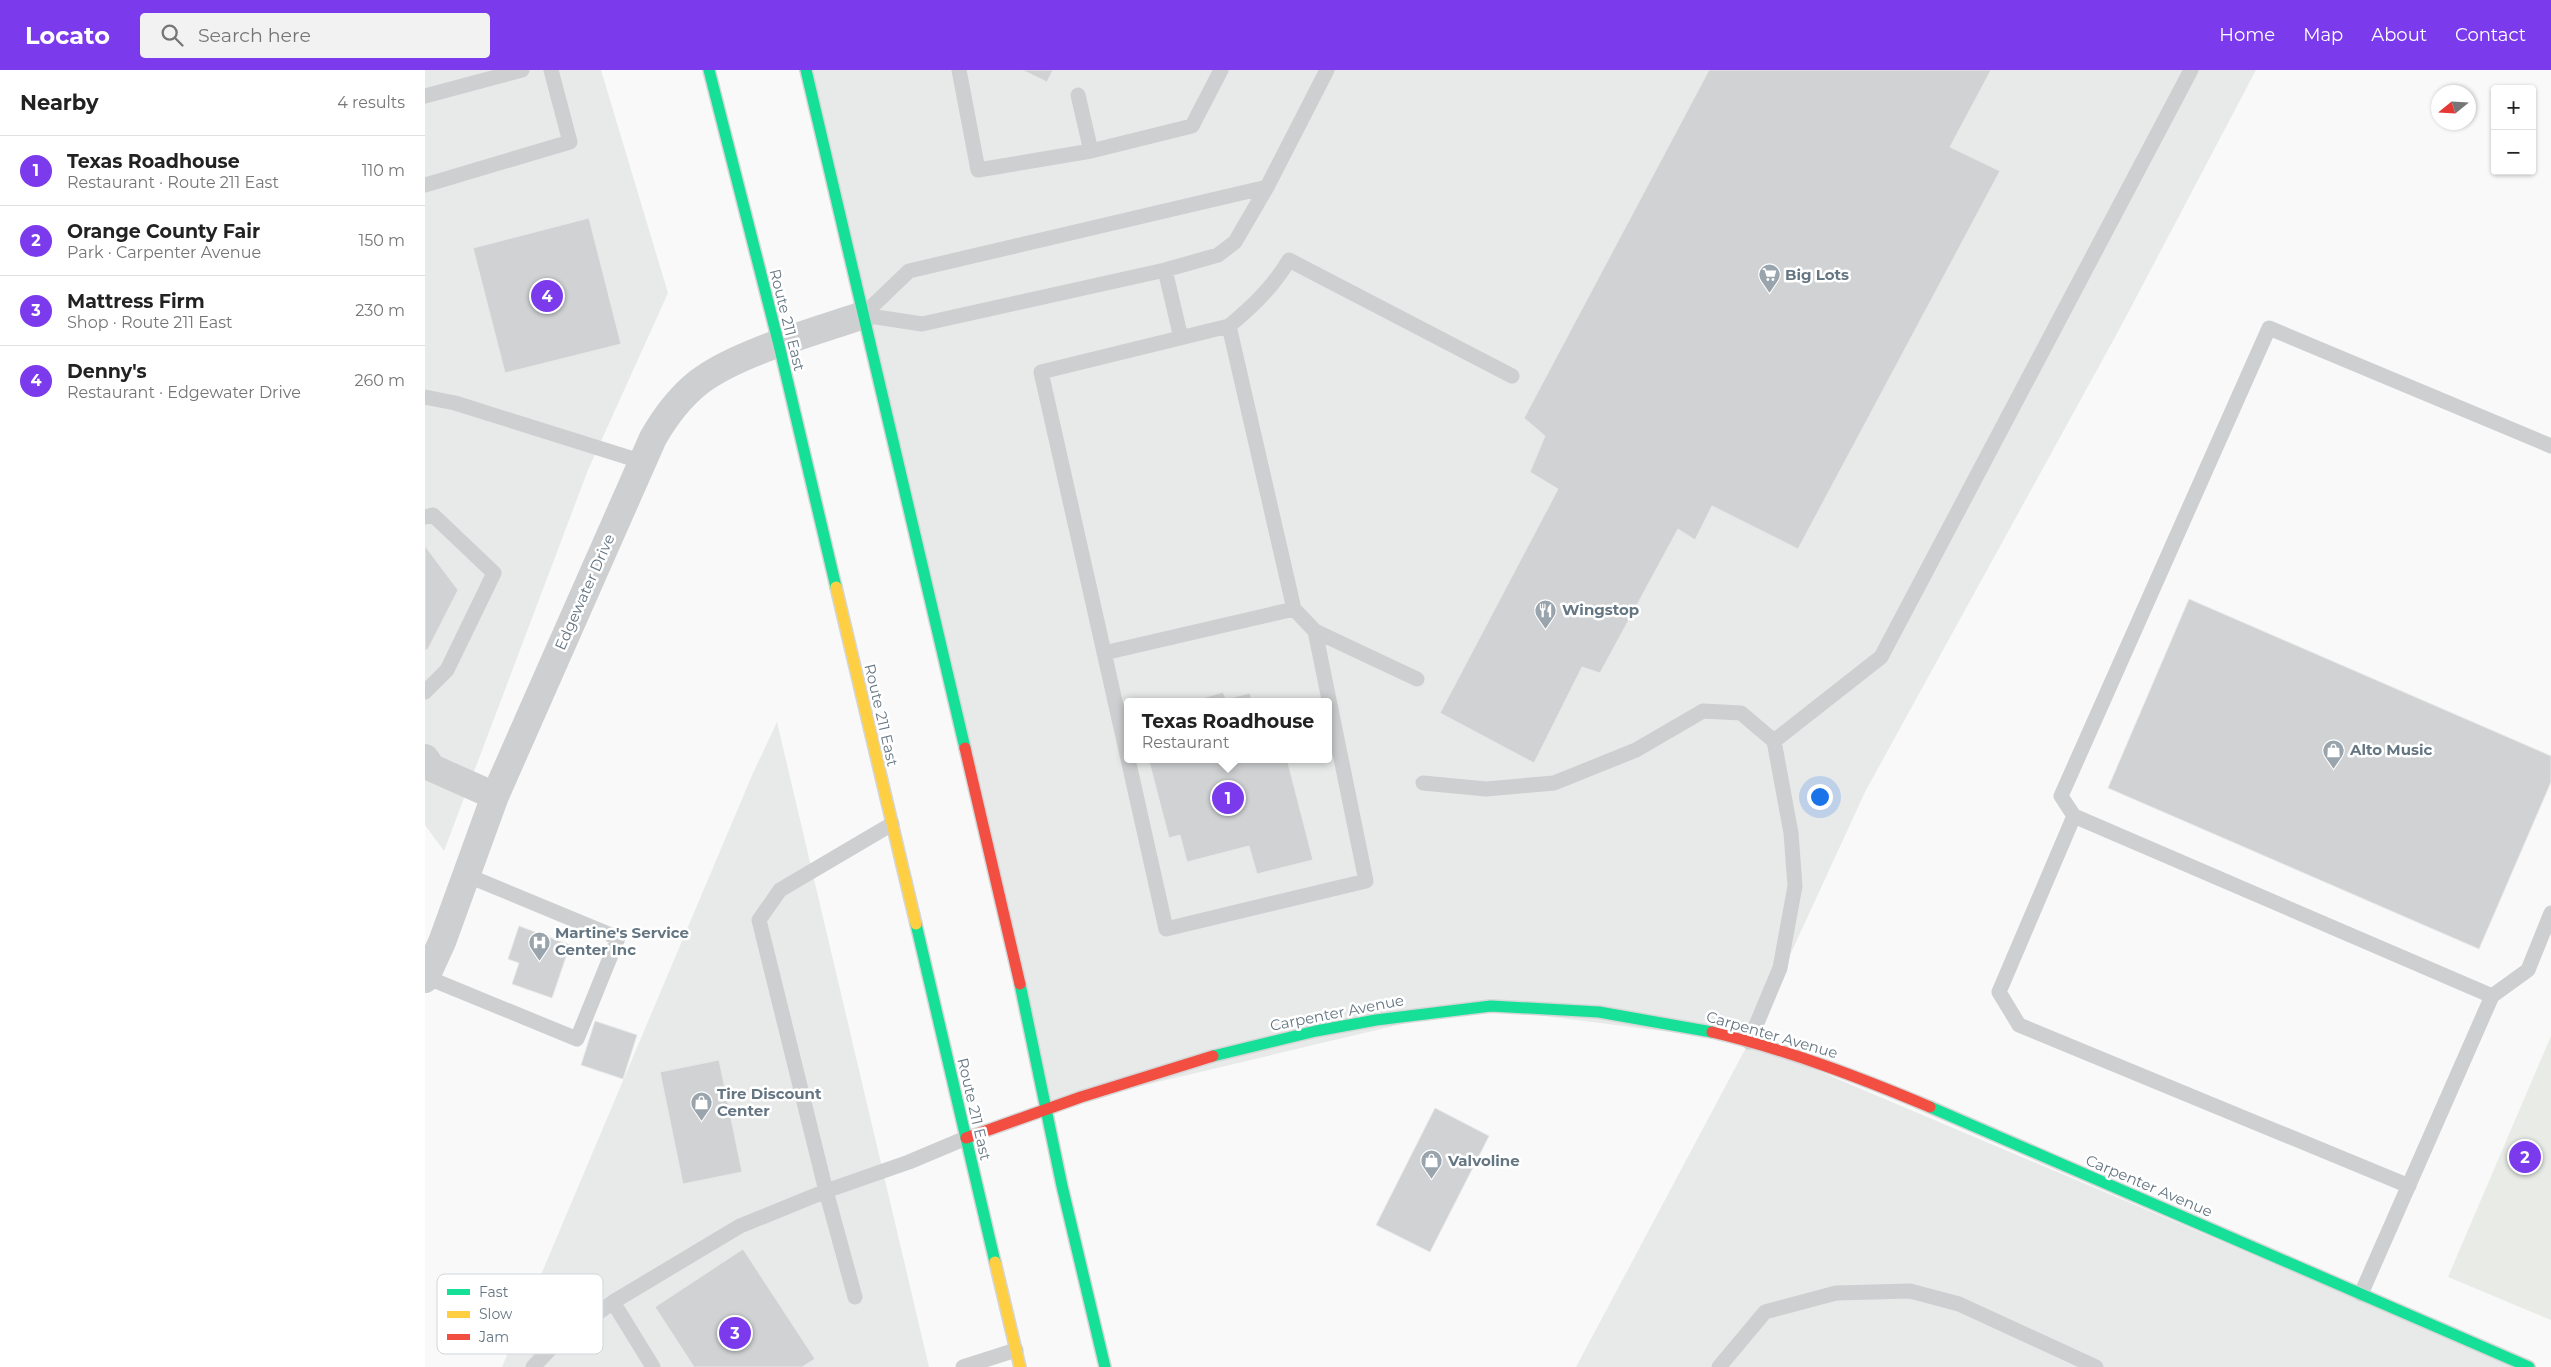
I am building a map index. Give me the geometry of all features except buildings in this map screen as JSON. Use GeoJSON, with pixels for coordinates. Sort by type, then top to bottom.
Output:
{"type":"FeatureCollection","features":[{"type":"Feature","properties":{"kind":"main road","name":"Route 211 East"},"geometry":{"type":"LineString","coordinates":[[709,70],[779,345],[1020,1367]]}},
{"type":"Feature","properties":{"kind":"main road"},"geometry":{"type":"LineString","coordinates":[[806,70],[1048,1108],[1063,1186],[1105,1367]]}},
{"type":"Feature","properties":{"kind":"main road","name":"Carpenter Avenue"},"geometry":{"type":"LineString","coordinates":[[965,1138],[1101,1090],[1257,1044],[1346,1023],[1473,1006],[1598,1011],[1642,1017],[1802,1056],[1882,1086],[2529,1367]]}},
{"type":"Feature","properties":{"kind":"street","name":"Edgewater Drive"},"geometry":{"type":"LineString","coordinates":[[425,978],[442,942],[495,796],[663,420],[700,382],[729,364],[863,315]]}},
{"type":"Feature","properties":{"kind":"street"},"geometry":{"type":"LineString","coordinates":[[425,758],[432,768],[495,796]]}},
{"type":"Feature","properties":{"kind":"lane"},"geometry":{"type":"LineString","coordinates":[[425,96],[523,70]]}},
{"type":"Feature","properties":{"kind":"lane"},"geometry":{"type":"LineString","coordinates":[[425,185],[570,142],[551,70]]}},
{"type":"Feature","properties":{"kind":"lane"},"geometry":{"type":"LineString","coordinates":[[959,70],[978,170],[1091,151],[1192,126],[1221,70]]}},
{"type":"Feature","properties":{"kind":"lane"},"geometry":{"type":"LineString","coordinates":[[863,315],[922,324],[1165,270],[1205,260],[1227,249],[1235,242],[1267,187],[1327,70]]}},
{"type":"Feature","properties":{"kind":"lane"},"geometry":{"type":"LineString","coordinates":[[1774,741],[1881,657],[2191,70]]}},
{"type":"Feature","properties":{"kind":"lane"},"geometry":{"type":"LineString","coordinates":[[1078,95],[1091,151]]}},
{"type":"Feature","properties":{"kind":"lane"},"geometry":{"type":"LineString","coordinates":[[863,315],[909,271],[1267,187]]}},
{"type":"Feature","properties":{"kind":"lane"},"geometry":{"type":"LineString","coordinates":[[1124,741],[1041,372],[1229,326],[1255,305],[1276,281],[1289,260],[1512,376]]}},
{"type":"Feature","properties":{"kind":"lane"},"geometry":{"type":"LineString","coordinates":[[1165,270],[1181,338]]}},
{"type":"Feature","properties":{"kind":"lane"},"geometry":{"type":"LineString","coordinates":[[1229,326],[1294,609],[1315,631],[1417,679]]}},
{"type":"Feature","properties":{"kind":"lane"},"geometry":{"type":"LineString","coordinates":[[2492,996],[2074,816],[2061,796],[2269,328],[2551,446]]}},
{"type":"Feature","properties":{"kind":"lane"},"geometry":{"type":"LineString","coordinates":[[425,397],[455,403],[643,462]]}},
{"type":"Feature","properties":{"kind":"lane"},"geometry":{"type":"LineString","coordinates":[[425,516],[433,515],[494,573],[447,670],[425,692]]}},
{"type":"Feature","properties":{"kind":"lane"},"geometry":{"type":"LineString","coordinates":[[1104,653],[1294,609]]}},
{"type":"Feature","properties":{"kind":"lane"},"geometry":{"type":"LineString","coordinates":[[1315,631],[1329,698]]}},
{"type":"Feature","properties":{"kind":"lane"},"geometry":{"type":"LineString","coordinates":[[1423,783],[1486,789],[1554,783],[1636,750],[1703,712],[1741,713],[1774,741],[1791,833],[1795,886],[1780,968],[1749,1042]]}},
{"type":"Feature","properties":{"kind":"lane"},"geometry":{"type":"LineString","coordinates":[[1129,763],[1167,929],[1366,881],[1332,714]]}},
{"type":"Feature","properties":{"kind":"lane"},"geometry":{"type":"LineString","coordinates":[[2074,816],[1999,992],[2019,1026],[2409,1186]]}},
{"type":"Feature","properties":{"kind":"lane"},"geometry":{"type":"LineString","coordinates":[[855,1297],[826,1191],[759,920],[780,890],[892,824]]}},
{"type":"Feature","properties":{"kind":"lane"},"geometry":{"type":"LineString","coordinates":[[425,978],[577,1039],[618,938],[466,875]]}},
{"type":"Feature","properties":{"kind":"lane"},"geometry":{"type":"LineString","coordinates":[[2361,1294],[2492,996],[2528,970],[2551,913]]}},
{"type":"Feature","properties":{"kind":"lane"},"geometry":{"type":"LineString","coordinates":[[603,1309],[740,1226],[826,1191],[909,1162],[965,1138]]}},
{"type":"Feature","properties":{"kind":"lane"},"geometry":{"type":"LineString","coordinates":[[1719,1367],[1765,1312],[1836,1293],[1910,1291],[1959,1304],[2096,1367]]}},
{"type":"Feature","properties":{"kind":"lane"},"geometry":{"type":"LineString","coordinates":[[613,1302],[653,1367]]}},
{"type":"Feature","properties":{"kind":"lane"},"geometry":{"type":"LineString","coordinates":[[963,1367],[1016,1350]]}},
{"type":"Feature","properties":{"kind":"lane"},"geometry":{"type":"LineString","coordinates":[[533,1367],[545,1354]]}},
{"type":"Feature","properties":{"kind":"shaded area"},"geometry":{"type":"Polygon","coordinates":[[[425,70],[601,70],[668,293],[588,470],[444,851],[425,825],[425,70]]]}},
{"type":"Feature","properties":{"kind":"shaded area"},"geometry":{"type":"Polygon","coordinates":[[[806,70],[2256,70],[2120,328],[1865,792],[1750,1042],[2518,1367],[1576,1367],[1749,1042],[1474,1007],[1048,1108],[806,70]]]}},
{"type":"Feature","properties":{"kind":"shaded area"},"geometry":{"type":"Polygon","coordinates":[[[777,722],[929,1367],[502,1367],[507,1354],[603,1354],[603,1274],[541,1274],[753,773],[777,722]]]}},
{"type":"Feature","properties":{"kind":"shaded area"},"geometry":{"type":"Polygon","coordinates":[[[2551,1036],[2551,1320],[2448,1277],[2551,1036]]]}},
{"type":"Feature","properties":{"kind":"traffic: fast"},"geometry":{"type":"LineString","coordinates":[[709,70],[779,345],[836,587]]}},
{"type":"Feature","properties":{"kind":"traffic: fast"},"geometry":{"type":"LineString","coordinates":[[806,70],[965,748]]}},
{"type":"Feature","properties":{"kind":"traffic: fast"},"geometry":{"type":"LineString","coordinates":[[916,924],[995,1262]]}},
{"type":"Feature","properties":{"kind":"traffic: fast"},"geometry":{"type":"LineString","coordinates":[[1020,984],[1062,1186],[1105,1367]]}},
{"type":"Feature","properties":{"kind":"traffic: fast"},"geometry":{"type":"LineString","coordinates":[[1213,1056],[1316,1031],[1376,1020],[1491,1006],[1599,1012],[1712,1032]]}},
{"type":"Feature","properties":{"kind":"traffic: fast"},"geometry":{"type":"LineString","coordinates":[[1930,1107],[2529,1367]]}},
{"type":"Feature","properties":{"kind":"traffic: slow"},"geometry":{"type":"LineString","coordinates":[[836,587],[916,924]]}},
{"type":"Feature","properties":{"kind":"traffic: slow"},"geometry":{"type":"LineString","coordinates":[[995,1262],[1020,1367]]}},
{"type":"Feature","properties":{"kind":"traffic: jam"},"geometry":{"type":"LineString","coordinates":[[965,748],[1020,984]]}},
{"type":"Feature","properties":{"kind":"traffic: jam"},"geometry":{"type":"LineString","coordinates":[[1712,1032],[1768,1047],[1823,1065],[1930,1107]]}},
{"type":"Feature","properties":{"kind":"traffic: jam"},"geometry":{"type":"LineString","coordinates":[[966,1138],[1081,1097],[1213,1056]]}},
{"type":"Feature","properties":{"kind":"place","name":"Big Lots"},"geometry":{"type":"Point","coordinates":[1769,294]}},
{"type":"Feature","properties":{"kind":"place","name":"Denny's"},"geometry":{"type":"Point","coordinates":[547,296]}},
{"type":"Feature","properties":{"kind":"place","name":"Wingstop"},"geometry":{"type":"Point","coordinates":[1546,629]}},
{"type":"Feature","properties":{"kind":"place","name":"Alto Music"},"geometry":{"type":"Point","coordinates":[2334,769]}},
{"type":"Feature","properties":{"kind":"place","name":"Texas Roadhouse"},"geometry":{"type":"Point","coordinates":[1228,798]}},
{"type":"Feature","properties":{"kind":"place","name":"Martine's Service Center Inc"},"geometry":{"type":"Point","coordinates":[539,961]}},
{"type":"Feature","properties":{"kind":"place","name":"Tire Discount Center"},"geometry":{"type":"Point","coordinates":[701,1122]}},
{"type":"Feature","properties":{"kind":"place","name":"Orange County Fair"},"geometry":{"type":"Point","coordinates":[2525,1157]}},
{"type":"Feature","properties":{"kind":"place","name":"Valvoline"},"geometry":{"type":"Point","coordinates":[1432,1180]}},
{"type":"Feature","properties":{"kind":"place","name":"Mattress Firm"},"geometry":{"type":"Point","coordinates":[735,1333]}}]}
